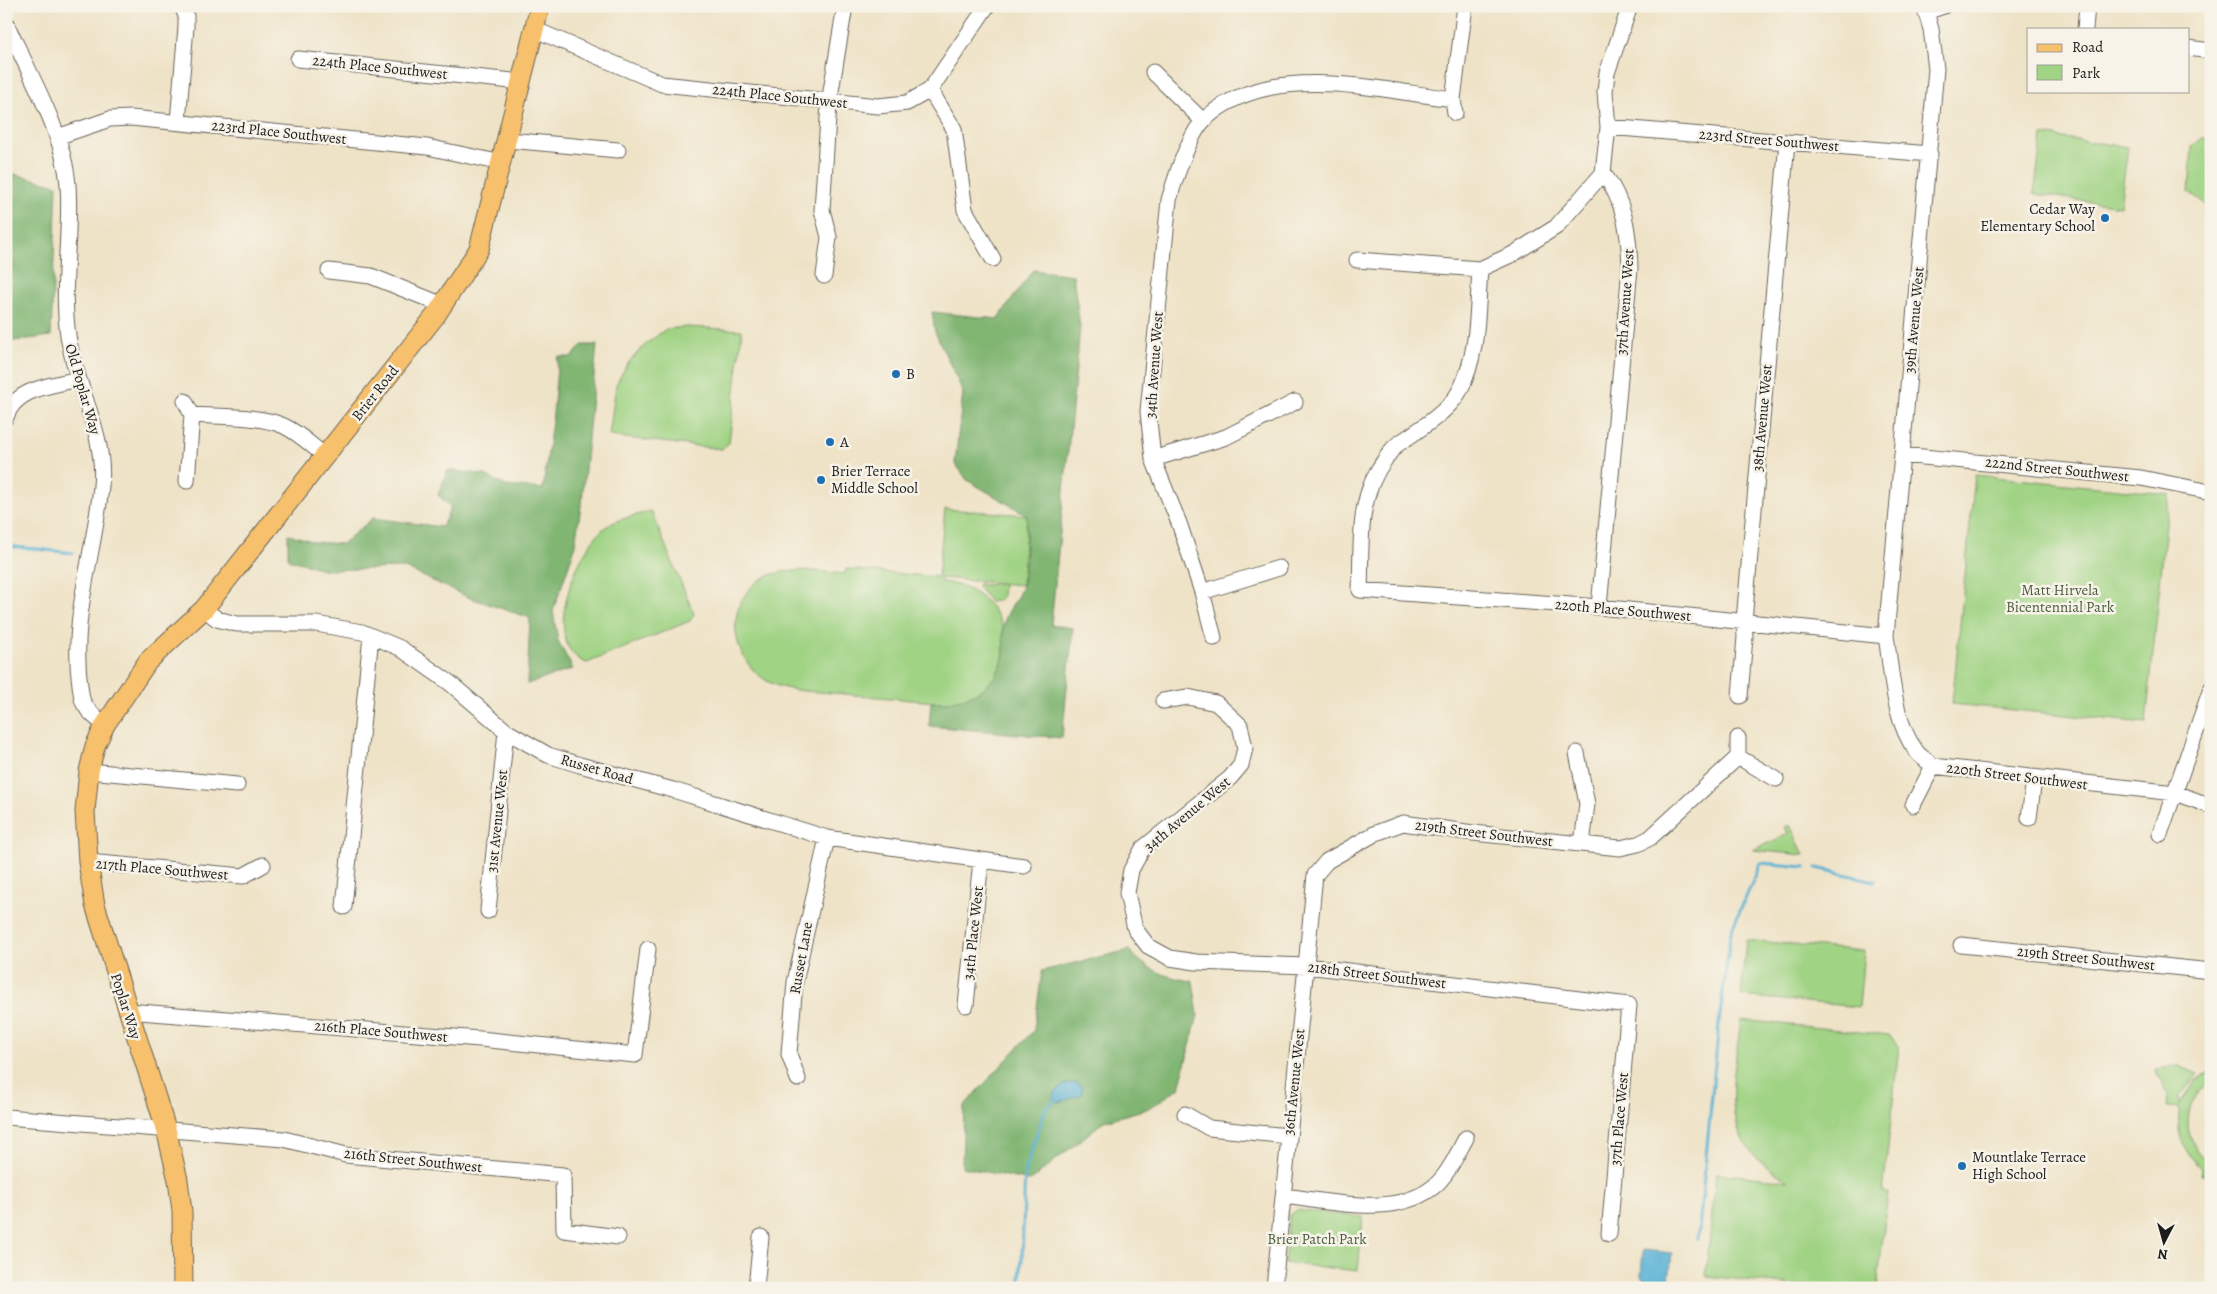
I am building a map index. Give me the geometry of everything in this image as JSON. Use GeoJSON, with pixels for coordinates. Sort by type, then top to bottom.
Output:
{"type":"FeatureCollection","features":[{"type":"Feature","properties":{"kind":"main road","name":"Brier Road"},"geometry":{"type":"LineString","coordinates":[[105,725],[148,661],[204,609],[325,456],[443,305],[479,249],[536,30],[540,6]]}},
{"type":"Feature","properties":{"kind":"main road","name":"Poplar Way"},"geometry":{"type":"LineString","coordinates":[[105,725],[95,746],[89,771],[85,811],[88,862],[95,905],[127,1011],[166,1129],[178,1180],[182,1211],[183,1288]]}},
{"type":"Feature","properties":{"kind":"street"},"geometry":{"type":"LineString","coordinates":[[178,122],[186,27],[186,16],[182,6]]}},
{"type":"Feature","properties":{"kind":"street"},"geometry":{"type":"LineString","coordinates":[[824,276],[829,238],[822,210],[829,103],[845,6]]}},
{"type":"Feature","properties":{"kind":"street","name":"224th Place Southwest"},"geometry":{"type":"LineString","coordinates":[[536,30],[662,84],[829,103],[878,106],[907,103],[930,90],[987,6]]}},
{"type":"Feature","properties":{"kind":"street"},"geometry":{"type":"LineString","coordinates":[[1153,72],[1203,121],[1228,104],[1257,90],[1298,83],[1336,85],[1391,92],[1454,106],[1465,6]]}},
{"type":"Feature","properties":{"kind":"street"},"geometry":{"type":"LineString","coordinates":[[1357,260],[1480,269],[1513,254],[1556,227],[1603,173],[1608,127],[1605,92],[1607,73],[1630,6]]}},
{"type":"Feature","properties":{"kind":"street"},"geometry":{"type":"LineString","coordinates":[[1925,9],[1944,6]]}},
{"type":"Feature","properties":{"kind":"street"},"geometry":{"type":"LineString","coordinates":[[2085,28],[2086,6]]}},
{"type":"Feature","properties":{"kind":"street","name":"39th Avenue West"},"geometry":{"type":"LineString","coordinates":[[1886,636],[1936,69],[1931,29],[1925,9]]}},
{"type":"Feature","properties":{"kind":"street","name":"Old Poplar Way"},"geometry":{"type":"LineString","coordinates":[[6,23],[57,137],[65,164],[68,185],[66,322],[70,350],[97,434],[102,461],[101,486],[80,622],[79,678],[83,703],[92,716],[105,725]]}},
{"type":"Feature","properties":{"kind":"street"},"geometry":{"type":"LineString","coordinates":[[2190,48],[2211,50]]}},
{"type":"Feature","properties":{"kind":"street","name":"224th Place Southwest"},"geometry":{"type":"LineString","coordinates":[[298,59],[522,82]]}},
{"type":"Feature","properties":{"kind":"street"},"geometry":{"type":"LineString","coordinates":[[930,90],[954,129],[965,210],[994,259]]}},
{"type":"Feature","properties":{"kind":"street","name":"223rd Place Southwest"},"geometry":{"type":"LineString","coordinates":[[57,137],[110,119],[131,118],[427,147],[502,164]]}},
{"type":"Feature","properties":{"kind":"street","name":"34th Avenue West"},"geometry":{"type":"LineString","coordinates":[[1203,121],[1178,167],[1169,200],[1148,411],[1153,459],[1179,523],[1202,592],[1214,638]]}},
{"type":"Feature","properties":{"kind":"street","name":"223rd Street Southwest"},"geometry":{"type":"LineString","coordinates":[[1608,127],[1930,154]]}},
{"type":"Feature","properties":{"kind":"street"},"geometry":{"type":"LineString","coordinates":[[508,140],[618,150]]}},
{"type":"Feature","properties":{"kind":"street","name":"38th Avenue West"},"geometry":{"type":"LineString","coordinates":[[1740,696],[1745,636],[1744,621],[1787,142]]}},
{"type":"Feature","properties":{"kind":"street","name":"37th Avenue West"},"geometry":{"type":"LineString","coordinates":[[1599,607],[1630,268],[1628,233],[1621,206],[1616,189],[1603,173]]}},
{"type":"Feature","properties":{"kind":"street","name":"220th Place Southwest"},"geometry":{"type":"LineString","coordinates":[[1480,269],[1474,346],[1468,372],[1458,394],[1426,427],[1396,445],[1375,473],[1363,504],[1360,590],[1599,607],[1886,636]]}},
{"type":"Feature","properties":{"kind":"street"},"geometry":{"type":"LineString","coordinates":[[329,271],[371,276],[443,305]]}},
{"type":"Feature","properties":{"kind":"street"},"geometry":{"type":"LineString","coordinates":[[6,417],[16,400],[28,392],[78,379]]}},
{"type":"Feature","properties":{"kind":"street"},"geometry":{"type":"LineString","coordinates":[[1153,459],[1226,437],[1294,402]]}},
{"type":"Feature","properties":{"kind":"street"},"geometry":{"type":"LineString","coordinates":[[187,481],[189,408],[284,426],[325,456]]}},
{"type":"Feature","properties":{"kind":"street","name":"222nd Street Southwest"},"geometry":{"type":"LineString","coordinates":[[1902,455],[2141,478],[2211,492]]}},
{"type":"Feature","properties":{"kind":"street"},"geometry":{"type":"LineString","coordinates":[[1202,592],[1279,568]]}},
{"type":"Feature","properties":{"kind":"street","name":"Russet Road"},"geometry":{"type":"LineString","coordinates":[[204,609],[217,619],[237,624],[316,624],[362,632],[400,648],[450,683],[506,731],[548,755],[673,790],[827,838],[1024,866]]}},
{"type":"Feature","properties":{"kind":"street"},"geometry":{"type":"LineString","coordinates":[[344,907],[371,636]]}},
{"type":"Feature","properties":{"kind":"street","name":"220th Street Southwest"},"geometry":{"type":"LineString","coordinates":[[1886,636],[1896,698],[1905,733],[1917,752],[1934,766],[2175,793],[2211,806]]}},
{"type":"Feature","properties":{"kind":"street"},"geometry":{"type":"LineString","coordinates":[[2160,834],[2211,689]]}},
{"type":"Feature","properties":{"kind":"street","name":"34th Avenue West"},"geometry":{"type":"LineString","coordinates":[[1135,929],[1127,894],[1131,870],[1144,848],[1230,778],[1241,765],[1245,748],[1240,725],[1216,703],[1188,697],[1163,701]]}},
{"type":"Feature","properties":{"kind":"street","name":"31st Avenue West"},"geometry":{"type":"LineString","coordinates":[[488,911],[506,731]]}},
{"type":"Feature","properties":{"kind":"street"},"geometry":{"type":"LineString","coordinates":[[1738,738],[1738,757],[1776,778]]}},
{"type":"Feature","properties":{"kind":"street"},"geometry":{"type":"LineString","coordinates":[[1577,753],[1587,804],[1582,844]]}},
{"type":"Feature","properties":{"kind":"street","name":"219th Street Southwest"},"geometry":{"type":"LineString","coordinates":[[1315,876],[1327,861],[1376,833],[1402,823],[1473,833],[1620,848],[1638,844],[1650,838],[1738,757]]}},
{"type":"Feature","properties":{"kind":"street"},"geometry":{"type":"LineString","coordinates":[[1913,805],[1934,766]]}},
{"type":"Feature","properties":{"kind":"street"},"geometry":{"type":"LineString","coordinates":[[89,771],[237,785]]}},
{"type":"Feature","properties":{"kind":"street"},"geometry":{"type":"LineString","coordinates":[[2029,818],[2034,778]]}},
{"type":"Feature","properties":{"kind":"street","name":"Russet Lane"},"geometry":{"type":"LineString","coordinates":[[798,1079],[789,1054],[794,982],[827,838]]}},
{"type":"Feature","properties":{"kind":"street","name":"34th Place West"},"geometry":{"type":"LineString","coordinates":[[966,1005],[981,860]]}},
{"type":"Feature","properties":{"kind":"street","name":"217th Place Southwest"},"geometry":{"type":"LineString","coordinates":[[88,862],[243,876],[263,865]]}},
{"type":"Feature","properties":{"kind":"street","name":"36th Avenue West"},"geometry":{"type":"LineString","coordinates":[[1274,1288],[1315,876]]}},
{"type":"Feature","properties":{"kind":"street","name":"218th Street Southwest"},"geometry":{"type":"LineString","coordinates":[[1135,929],[1148,946],[1170,958],[1196,962],[1307,966],[1629,1005]]}},
{"type":"Feature","properties":{"kind":"street","name":"219th Street Southwest"},"geometry":{"type":"LineString","coordinates":[[1961,944],[2211,971]]}},
{"type":"Feature","properties":{"kind":"street","name":"216th Place Southwest"},"geometry":{"type":"LineString","coordinates":[[127,1011],[471,1039],[635,1055],[648,949]]}},
{"type":"Feature","properties":{"kind":"street","name":"37th Place West"},"geometry":{"type":"LineString","coordinates":[[1609,1234],[1629,1005]]}},
{"type":"Feature","properties":{"kind":"street"},"geometry":{"type":"LineString","coordinates":[[1184,1114],[1209,1128],[1288,1136]]}},
{"type":"Feature","properties":{"kind":"street","name":"216th Street Southwest"},"geometry":{"type":"LineString","coordinates":[[6,1117],[284,1139],[346,1155],[563,1175],[564,1230],[618,1237]]}},
{"type":"Feature","properties":{"kind":"street"},"geometry":{"type":"LineString","coordinates":[[1283,1196],[1379,1206],[1407,1200],[1432,1188],[1454,1160],[1466,1138]]}},
{"type":"Feature","properties":{"kind":"street"},"geometry":{"type":"LineString","coordinates":[[756,1288],[761,1237]]}},
{"type":"Feature","properties":{"kind":"green space"},"geometry":{"type":"Polygon","coordinates":[[[2042,135],[2128,147],[2120,206],[2034,194],[2042,135]]]}},
{"type":"Feature","properties":{"kind":"green space"},"geometry":{"type":"Polygon","coordinates":[[[2202,138],[2211,139],[2211,208],[2189,192],[2192,147],[2202,138]]]}},
{"type":"Feature","properties":{"kind":"green space"},"geometry":{"type":"Polygon","coordinates":[[[6,172],[57,185],[51,336],[6,342],[6,172]]]}},
{"type":"Feature","properties":{"kind":"green space"},"geometry":{"type":"Polygon","coordinates":[[[1033,270],[1073,275],[1080,327],[1051,625],[1073,628],[1062,738],[929,726],[931,702],[954,701],[965,698],[985,687],[999,669],[1004,654],[1004,621],[1018,595],[1024,577],[1027,515],[967,480],[955,463],[963,392],[935,332],[932,312],[998,319],[1033,270]]]}},
{"type":"Feature","properties":{"kind":"green space"},"geometry":{"type":"Polygon","coordinates":[[[688,327],[742,330],[729,443],[722,449],[609,436],[616,385],[627,364],[646,344],[666,329],[688,327]]]}},
{"type":"Feature","properties":{"kind":"green space"},"geometry":{"type":"Polygon","coordinates":[[[582,345],[597,345],[582,500],[574,550],[553,611],[558,641],[573,669],[527,684],[530,618],[470,598],[405,568],[326,570],[288,559],[288,534],[315,542],[342,544],[373,518],[442,527],[451,507],[438,495],[448,470],[485,475],[506,486],[543,489],[558,357],[572,357],[582,345]]]}},
{"type":"Feature","properties":{"kind":"green space","name":"Matt Hirvela Bicentennial Park"},"geometry":{"type":"Polygon","coordinates":[[[1975,475],[2169,494],[2146,723],[1952,704],[1975,475]]]}},
{"type":"Feature","properties":{"kind":"green space"},"geometry":{"type":"Polygon","coordinates":[[[945,509],[1027,515],[1022,585],[941,578],[941,582],[964,587],[982,598],[995,613],[1003,630],[1006,648],[1001,666],[990,682],[972,695],[956,702],[946,703],[784,688],[769,682],[754,671],[744,657],[738,642],[736,625],[738,609],[745,595],[757,583],[773,574],[800,570],[845,574],[846,569],[938,577],[945,509]]]}},
{"type":"Feature","properties":{"kind":"green space"},"geometry":{"type":"Polygon","coordinates":[[[651,511],[694,614],[690,621],[587,663],[573,653],[565,639],[563,620],[572,579],[591,543],[601,531],[618,521],[651,511]]]}},
{"type":"Feature","properties":{"kind":"green space"},"geometry":{"type":"Polygon","coordinates":[[[979,583],[983,585],[1003,584],[1002,597],[997,601],[990,602],[978,586],[979,583]]]}},
{"type":"Feature","properties":{"kind":"green space"},"geometry":{"type":"Polygon","coordinates":[[[1790,825],[1804,855],[1753,850],[1788,834],[1785,827],[1790,825]]]}},
{"type":"Feature","properties":{"kind":"green space"},"geometry":{"type":"Polygon","coordinates":[[[1746,940],[1864,951],[1859,1007],[1741,996],[1746,940]]]}},
{"type":"Feature","properties":{"kind":"green space"},"geometry":{"type":"Polygon","coordinates":[[[1129,950],[1143,963],[1158,972],[1175,978],[1193,981],[1198,1015],[1179,1088],[1150,1108],[1104,1121],[1030,1181],[962,1167],[964,1106],[1034,1030],[1042,971],[1129,950]]]}},
{"type":"Feature","properties":{"kind":"green space"},"geometry":{"type":"Polygon","coordinates":[[[1741,1020],[1889,1035],[1899,1046],[1883,1192],[1888,1193],[1877,1288],[1825,1288],[1706,1276],[1716,1173],[1789,1181],[1765,1166],[1749,1149],[1739,1131],[1734,1112],[1733,1092],[1734,1069],[1741,1020]]]}},
{"type":"Feature","properties":{"kind":"green space"},"geometry":{"type":"Polygon","coordinates":[[[2179,1066],[2198,1074],[2180,1096],[2180,1105],[2195,1081],[2211,1070],[2211,1082],[2201,1090],[2194,1100],[2188,1122],[2189,1134],[2194,1144],[2201,1154],[2211,1162],[2211,1176],[2201,1175],[2202,1168],[2185,1149],[2179,1126],[2180,1108],[2167,1107],[2168,1096],[2155,1069],[2179,1066]]]}},
{"type":"Feature","properties":{"kind":"green space","name":"Brier Patch Park"},"geometry":{"type":"Polygon","coordinates":[[[1297,1210],[1363,1217],[1358,1271],[1284,1263],[1289,1216],[1297,1210]]]}},
{"type":"Feature","properties":{"kind":"water"},"geometry":{"type":"Polygon","coordinates":[[[1076,1082],[1082,1087],[1081,1095],[1059,1102],[1054,1100],[1054,1093],[1064,1085],[1076,1082]]]}},
{"type":"Feature","properties":{"kind":"water"},"geometry":{"type":"Polygon","coordinates":[[[1643,1250],[1672,1253],[1669,1280],[1647,1284],[1641,1276],[1643,1250]]]}},
{"type":"Feature","properties":{"kind":"waterway"},"geometry":{"type":"LineString","coordinates":[[6,546],[74,553]]}},
{"type":"Feature","properties":{"kind":"waterway"},"geometry":{"type":"LineString","coordinates":[[1698,1239],[1719,1023],[1731,931],[1761,863],[1806,867]]}},
{"type":"Feature","properties":{"kind":"waterway"},"geometry":{"type":"LineString","coordinates":[[1817,868],[1875,881]]}},
{"type":"Feature","properties":{"kind":"waterway"},"geometry":{"type":"LineString","coordinates":[[1019,1288],[1025,1169],[1045,1110],[1054,1100]]}},
{"type":"Feature","properties":{"kind":"place","name":"Cedar Way Elementary School"},"geometry":{"type":"Point","coordinates":[2105,218]}},
{"type":"Feature","properties":{"kind":"place","name":"B"},"geometry":{"type":"Point","coordinates":[896,374]}},
{"type":"Feature","properties":{"kind":"place","name":"A"},"geometry":{"type":"Point","coordinates":[830,442]}},
{"type":"Feature","properties":{"kind":"place","name":"Brier Terrace Middle School"},"geometry":{"type":"Point","coordinates":[821,480]}},
{"type":"Feature","properties":{"kind":"place","name":"Mountlake Terrace High School"},"geometry":{"type":"Point","coordinates":[1962,1166]}}]}
